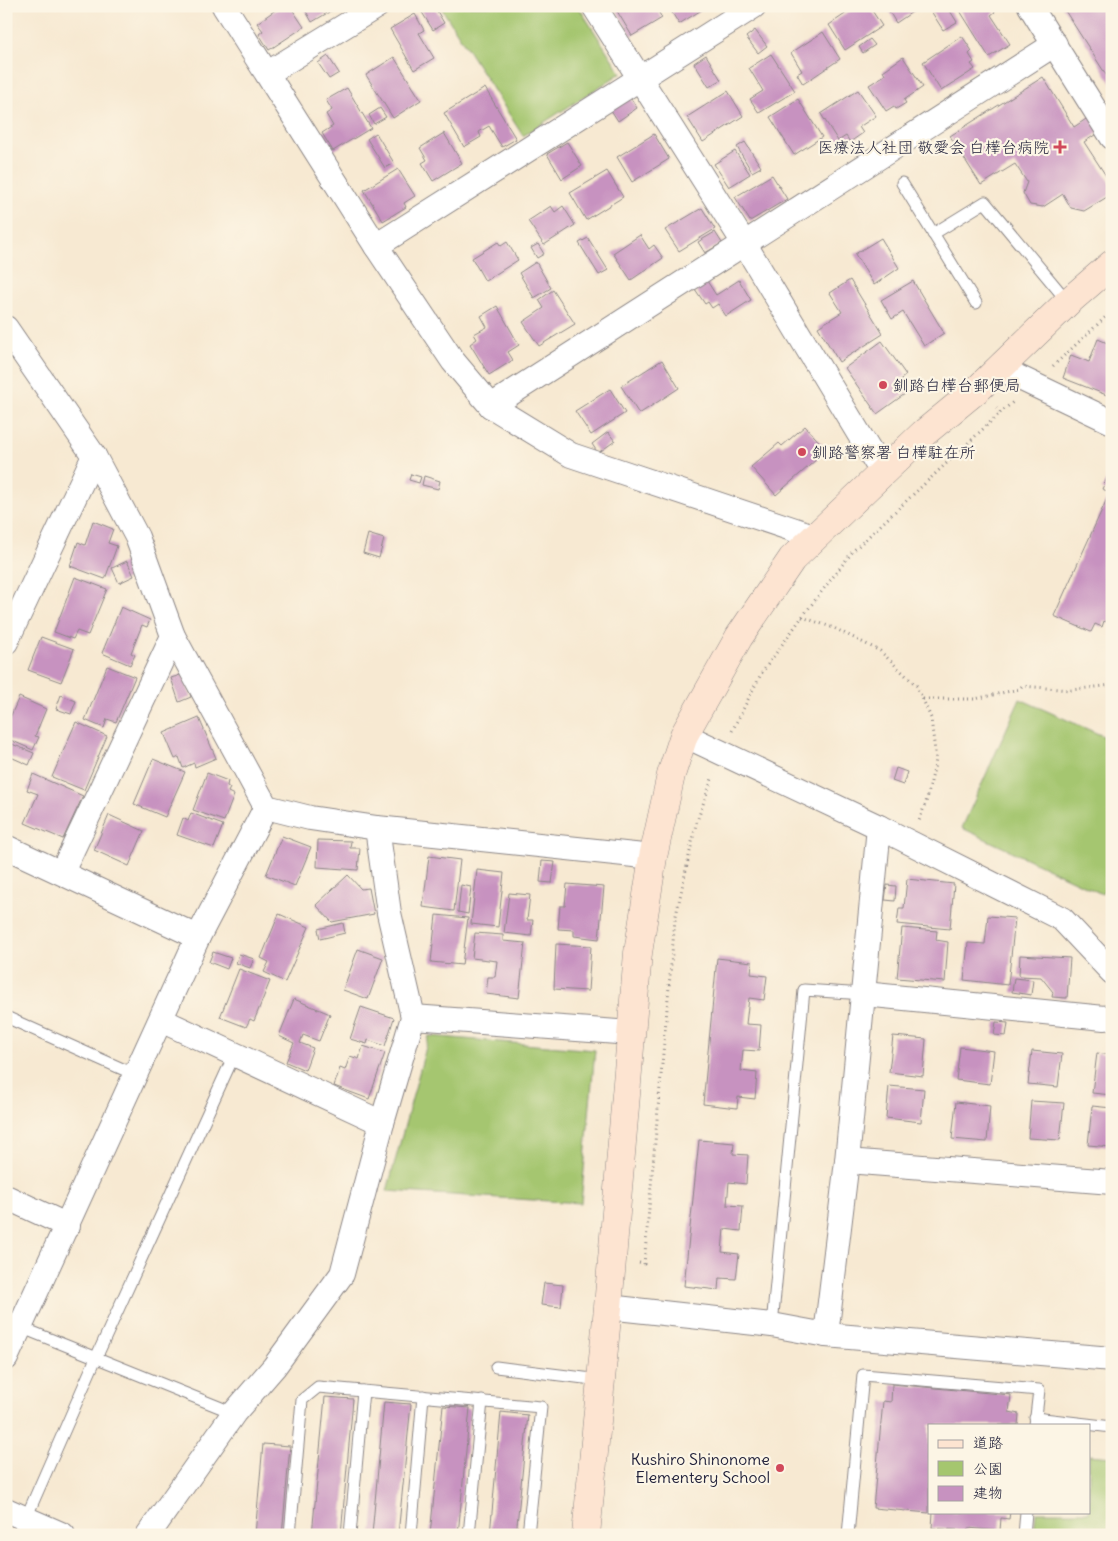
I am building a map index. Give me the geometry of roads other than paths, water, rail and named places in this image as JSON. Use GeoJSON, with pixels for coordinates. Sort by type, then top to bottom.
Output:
{"type":"FeatureCollection","features":[{"type":"Feature","properties":{"kind":"street"},"geometry":{"type":"LineString","coordinates":[[224,6],[376,246],[453,362],[491,406],[571,455],[816,536]]}},
{"type":"Feature","properties":{"kind":"street"},"geometry":{"type":"LineString","coordinates":[[268,73],[377,6]]}},
{"type":"Feature","properties":{"kind":"street"},"geometry":{"type":"LineString","coordinates":[[594,6],[744,243],[882,472]]}},
{"type":"Feature","properties":{"kind":"street"},"geometry":{"type":"LineString","coordinates":[[376,246],[754,6]]}},
{"type":"Feature","properties":{"kind":"street"},"geometry":{"type":"LineString","coordinates":[[1030,6],[1112,137]]}},
{"type":"Feature","properties":{"kind":"street"},"geometry":{"type":"LineString","coordinates":[[491,406],[1055,44]]}},
{"type":"Feature","properties":{"kind":"street"},"geometry":{"type":"LineString","coordinates":[[586,1535],[608,1306],[638,953],[653,857],[671,775],[684,735],[739,637],[792,559],[924,433],[980,387],[1068,302],[1112,264]]}},
{"type":"Feature","properties":{"kind":"street"},"geometry":{"type":"LineString","coordinates":[[6,328],[94,456],[137,537],[173,636],[266,807],[310,818],[377,828],[653,857]]}},
{"type":"Feature","properties":{"kind":"street"},"geometry":{"type":"LineString","coordinates":[[999,368],[1112,422]]}},
{"type":"Feature","properties":{"kind":"street"},"geometry":{"type":"LineString","coordinates":[[9,627],[94,456]]}},
{"type":"Feature","properties":{"kind":"street"},"geometry":{"type":"LineString","coordinates":[[62,872],[173,636]]}},
{"type":"Feature","properties":{"kind":"street"},"geometry":{"type":"LineString","coordinates":[[684,735],[879,827],[1062,919],[1112,972]]}},
{"type":"Feature","properties":{"kind":"street"},"geometry":{"type":"LineString","coordinates":[[7,1352],[68,1226],[198,937],[266,807]]}},
{"type":"Feature","properties":{"kind":"street"},"geometry":{"type":"LineString","coordinates":[[826,1335],[847,1161],[879,827]]}},
{"type":"Feature","properties":{"kind":"street"},"geometry":{"type":"LineString","coordinates":[[148,1535],[234,1413],[274,1366],[342,1274],[382,1123],[413,1017],[388,913],[377,828]]}},
{"type":"Feature","properties":{"kind":"street"},"geometry":{"type":"LineString","coordinates":[[6,847],[198,937]]}},
{"type":"Feature","properties":{"kind":"street"},"geometry":{"type":"LineString","coordinates":[[864,994],[1104,1018],[1112,1017]]}},
{"type":"Feature","properties":{"kind":"street"},"geometry":{"type":"LineString","coordinates":[[413,1017],[630,1033]]}},
{"type":"Feature","properties":{"kind":"street"},"geometry":{"type":"LineString","coordinates":[[161,1020],[382,1123]]}},
{"type":"Feature","properties":{"kind":"street"},"geometry":{"type":"LineString","coordinates":[[847,1161],[1112,1182]]}},
{"type":"Feature","properties":{"kind":"street"},"geometry":{"type":"LineString","coordinates":[[6,1197],[68,1226]]}},
{"type":"Feature","properties":{"kind":"street"},"geometry":{"type":"LineString","coordinates":[[608,1306],[772,1325],[826,1335],[1112,1359]]}},
{"type":"Feature","properties":{"kind":"street"},"geometry":{"type":"LineString","coordinates":[[16,1514],[63,1535]]}},
{"type":"Feature","properties":{"kind":"lane"},"geometry":{"type":"LineString","coordinates":[[902,183],[976,303]]}},
{"type":"Feature","properties":{"kind":"lane"},"geometry":{"type":"LineString","coordinates":[[933,234],[985,202],[1068,302]]}},
{"type":"Feature","properties":{"kind":"lane"},"geometry":{"type":"LineString","coordinates":[[772,1325],[804,990],[864,994]]}},
{"type":"Feature","properties":{"kind":"lane"},"geometry":{"type":"LineString","coordinates":[[6,1017],[136,1075]]}},
{"type":"Feature","properties":{"kind":"lane"},"geometry":{"type":"LineString","coordinates":[[16,1514],[96,1358],[235,1053]]}},
{"type":"Feature","properties":{"kind":"lane"},"geometry":{"type":"LineString","coordinates":[[20,1327],[234,1413]]}},
{"type":"Feature","properties":{"kind":"lane"},"geometry":{"type":"LineString","coordinates":[[496,1367],[600,1380]]}},
{"type":"Feature","properties":{"kind":"lane"},"geometry":{"type":"LineString","coordinates":[[848,1535],[863,1374],[1039,1390],[1035,1421],[1074,1424]]}},
{"type":"Feature","properties":{"kind":"lane"},"geometry":{"type":"LineString","coordinates":[[290,1535],[302,1400],[318,1387],[541,1407],[528,1535]]}},
{"type":"Feature","properties":{"kind":"lane"},"geometry":{"type":"LineString","coordinates":[[350,1535],[363,1391]]}},
{"type":"Feature","properties":{"kind":"lane"},"geometry":{"type":"LineString","coordinates":[[411,1535],[423,1396]]}},
{"type":"Feature","properties":{"kind":"lane"},"geometry":{"type":"LineString","coordinates":[[468,1535],[482,1401]]}},
{"type":"Feature","properties":{"kind":"lane"},"geometry":{"type":"LineString","coordinates":[[1090,1425],[1112,1427]]}},
{"type":"Feature","properties":{"kind":"lane"},"geometry":{"type":"LineString","coordinates":[[1024,1535],[1026,1514]]}},
{"type":"Feature","properties":{"kind":"place","name":"医療法人社団 敬愛会 白樺台病院"},"geometry":{"type":"Point","coordinates":[1060,147]}},
{"type":"Feature","properties":{"kind":"place","name":"釧路白樺台郵便局"},"geometry":{"type":"Point","coordinates":[883,385]}},
{"type":"Feature","properties":{"kind":"place","name":"釧路警察署 白樺駐在所"},"geometry":{"type":"Point","coordinates":[802,452]}},
{"type":"Feature","properties":{"kind":"place","name":"Kushiro Shinonome Elementery School"},"geometry":{"type":"Point","coordinates":[780,1468]}}]}
